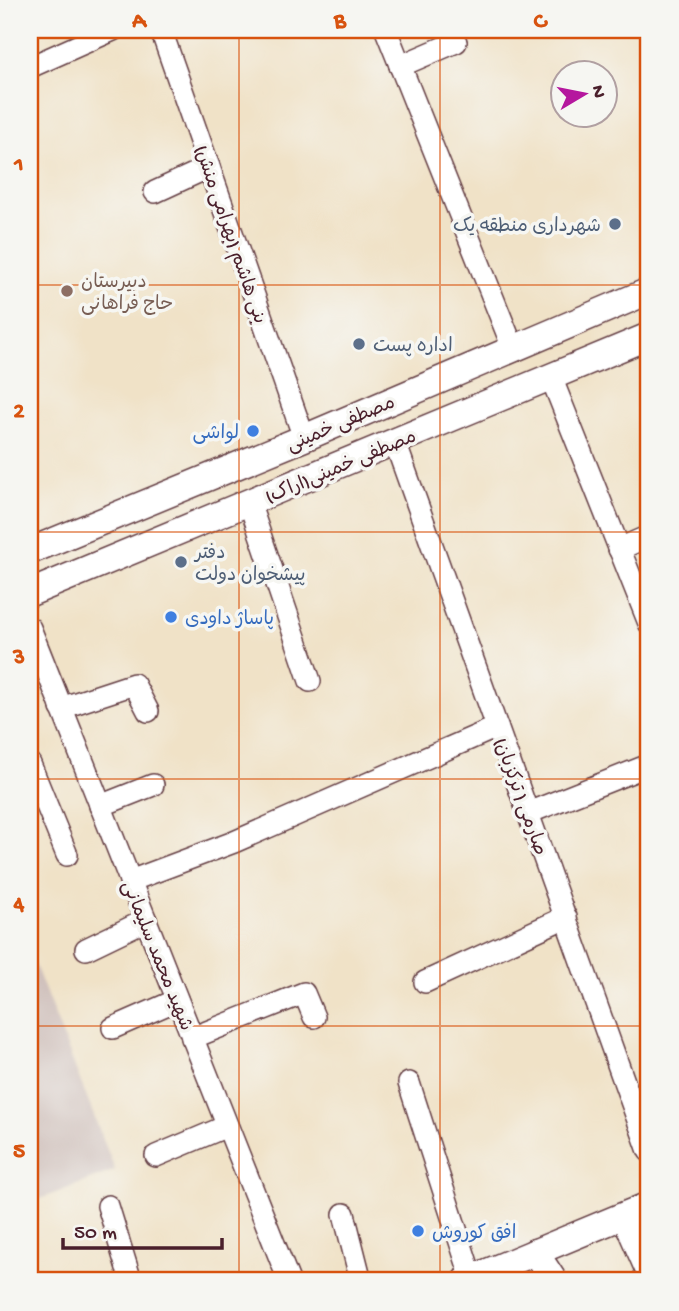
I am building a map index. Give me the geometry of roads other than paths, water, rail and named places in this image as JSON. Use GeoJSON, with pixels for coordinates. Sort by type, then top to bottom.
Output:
{"type":"FeatureCollection","features":[{"type":"Feature","properties":{"kind":"main road","name":"مصطفی خمینی"},"geometry":{"type":"LineString","coordinates":[[30,551],[649,291]]}},
{"type":"Feature","properties":{"kind":"main road","name":"مصطفی خمینی(اراک)"},"geometry":{"type":"LineString","coordinates":[[30,593],[649,336]]}},
{"type":"Feature","properties":{"kind":"main road"},"geometry":{"type":"LineString","coordinates":[[469,1280],[649,1205]]}},
{"type":"Feature","properties":{"kind":"main road"},"geometry":{"type":"LineString","coordinates":[[535,1252],[554,1281]]}},
{"type":"Feature","properties":{"kind":"street"},"geometry":{"type":"LineString","coordinates":[[30,67],[113,30]]}},
{"type":"Feature","properties":{"kind":"street","name":"بنی هاشم (بهرامی منش)"},"geometry":{"type":"LineString","coordinates":[[161,30],[304,438]]}},
{"type":"Feature","properties":{"kind":"street"},"geometry":{"type":"LineString","coordinates":[[386,30],[513,348]]}},
{"type":"Feature","properties":{"kind":"street"},"geometry":{"type":"LineString","coordinates":[[400,66],[456,42]]}},
{"type":"Feature","properties":{"kind":"street"},"geometry":{"type":"LineString","coordinates":[[155,192],[209,167]]}},
{"type":"Feature","properties":{"kind":"street"},"geometry":{"type":"LineString","coordinates":[[551,377],[649,623]]}},
{"type":"Feature","properties":{"kind":"street","name":"صارمی ( ترکزبان)"},"geometry":{"type":"LineString","coordinates":[[395,442],[649,1151]]}},
{"type":"Feature","properties":{"kind":"street"},"geometry":{"type":"LineString","coordinates":[[249,502],[310,681]]}},
{"type":"Feature","properties":{"kind":"street"},"geometry":{"type":"LineString","coordinates":[[618,549],[649,537]]}},
{"type":"Feature","properties":{"kind":"street","name":"شهید محمد سلیمانی"},"geometry":{"type":"LineString","coordinates":[[30,628],[289,1281]]}},
{"type":"Feature","properties":{"kind":"street"},"geometry":{"type":"LineString","coordinates":[[61,708],[134,684],[148,711]]}},
{"type":"Feature","properties":{"kind":"street"},"geometry":{"type":"LineString","coordinates":[[130,881],[234,842],[497,727]]}},
{"type":"Feature","properties":{"kind":"street"},"geometry":{"type":"LineString","coordinates":[[30,764],[67,855]]}},
{"type":"Feature","properties":{"kind":"street"},"geometry":{"type":"LineString","coordinates":[[528,813],[649,765]]}},
{"type":"Feature","properties":{"kind":"street"},"geometry":{"type":"LineString","coordinates":[[100,806],[153,785]]}},
{"type":"Feature","properties":{"kind":"street"},"geometry":{"type":"LineString","coordinates":[[425,982],[566,917]]}},
{"type":"Feature","properties":{"kind":"street"},"geometry":{"type":"LineString","coordinates":[[86,949],[146,920]]}},
{"type":"Feature","properties":{"kind":"street"},"geometry":{"type":"LineString","coordinates":[[192,1038],[304,993],[314,1017]]}},
{"type":"Feature","properties":{"kind":"street"},"geometry":{"type":"LineString","coordinates":[[113,1028],[177,1000]]}},
{"type":"Feature","properties":{"kind":"street"},"geometry":{"type":"LineString","coordinates":[[409,1083],[469,1280]]}},
{"type":"Feature","properties":{"kind":"street"},"geometry":{"type":"LineString","coordinates":[[156,1156],[227,1126]]}},
{"type":"Feature","properties":{"kind":"street"},"geometry":{"type":"LineString","coordinates":[[108,1206],[131,1281]]}},
{"type":"Feature","properties":{"kind":"street"},"geometry":{"type":"LineString","coordinates":[[344,1214],[361,1281]]}},
{"type":"Feature","properties":{"kind":"street"},"geometry":{"type":"LineString","coordinates":[[622,1216],[649,1277]]}},
{"type":"Feature","properties":{"kind":"place","name":"شهرداری منطقه یک"},"geometry":{"type":"Point","coordinates":[615,224]}},
{"type":"Feature","properties":{"kind":"place","name":"دبیرستان حاج فراهانی"},"geometry":{"type":"Point","coordinates":[67,291]}},
{"type":"Feature","properties":{"kind":"place","name":"اداره پست"},"geometry":{"type":"Point","coordinates":[359,344]}},
{"type":"Feature","properties":{"kind":"place","name":"لواشی"},"geometry":{"type":"Point","coordinates":[253,431]}},
{"type":"Feature","properties":{"kind":"place","name":"دفتر پیشخوان دولت"},"geometry":{"type":"Point","coordinates":[181,562]}},
{"type":"Feature","properties":{"kind":"place","name":"پاساژ داودی"},"geometry":{"type":"Point","coordinates":[171,617]}},
{"type":"Feature","properties":{"kind":"place","name":"افق کوروش"},"geometry":{"type":"Point","coordinates":[418,1231]}}]}
